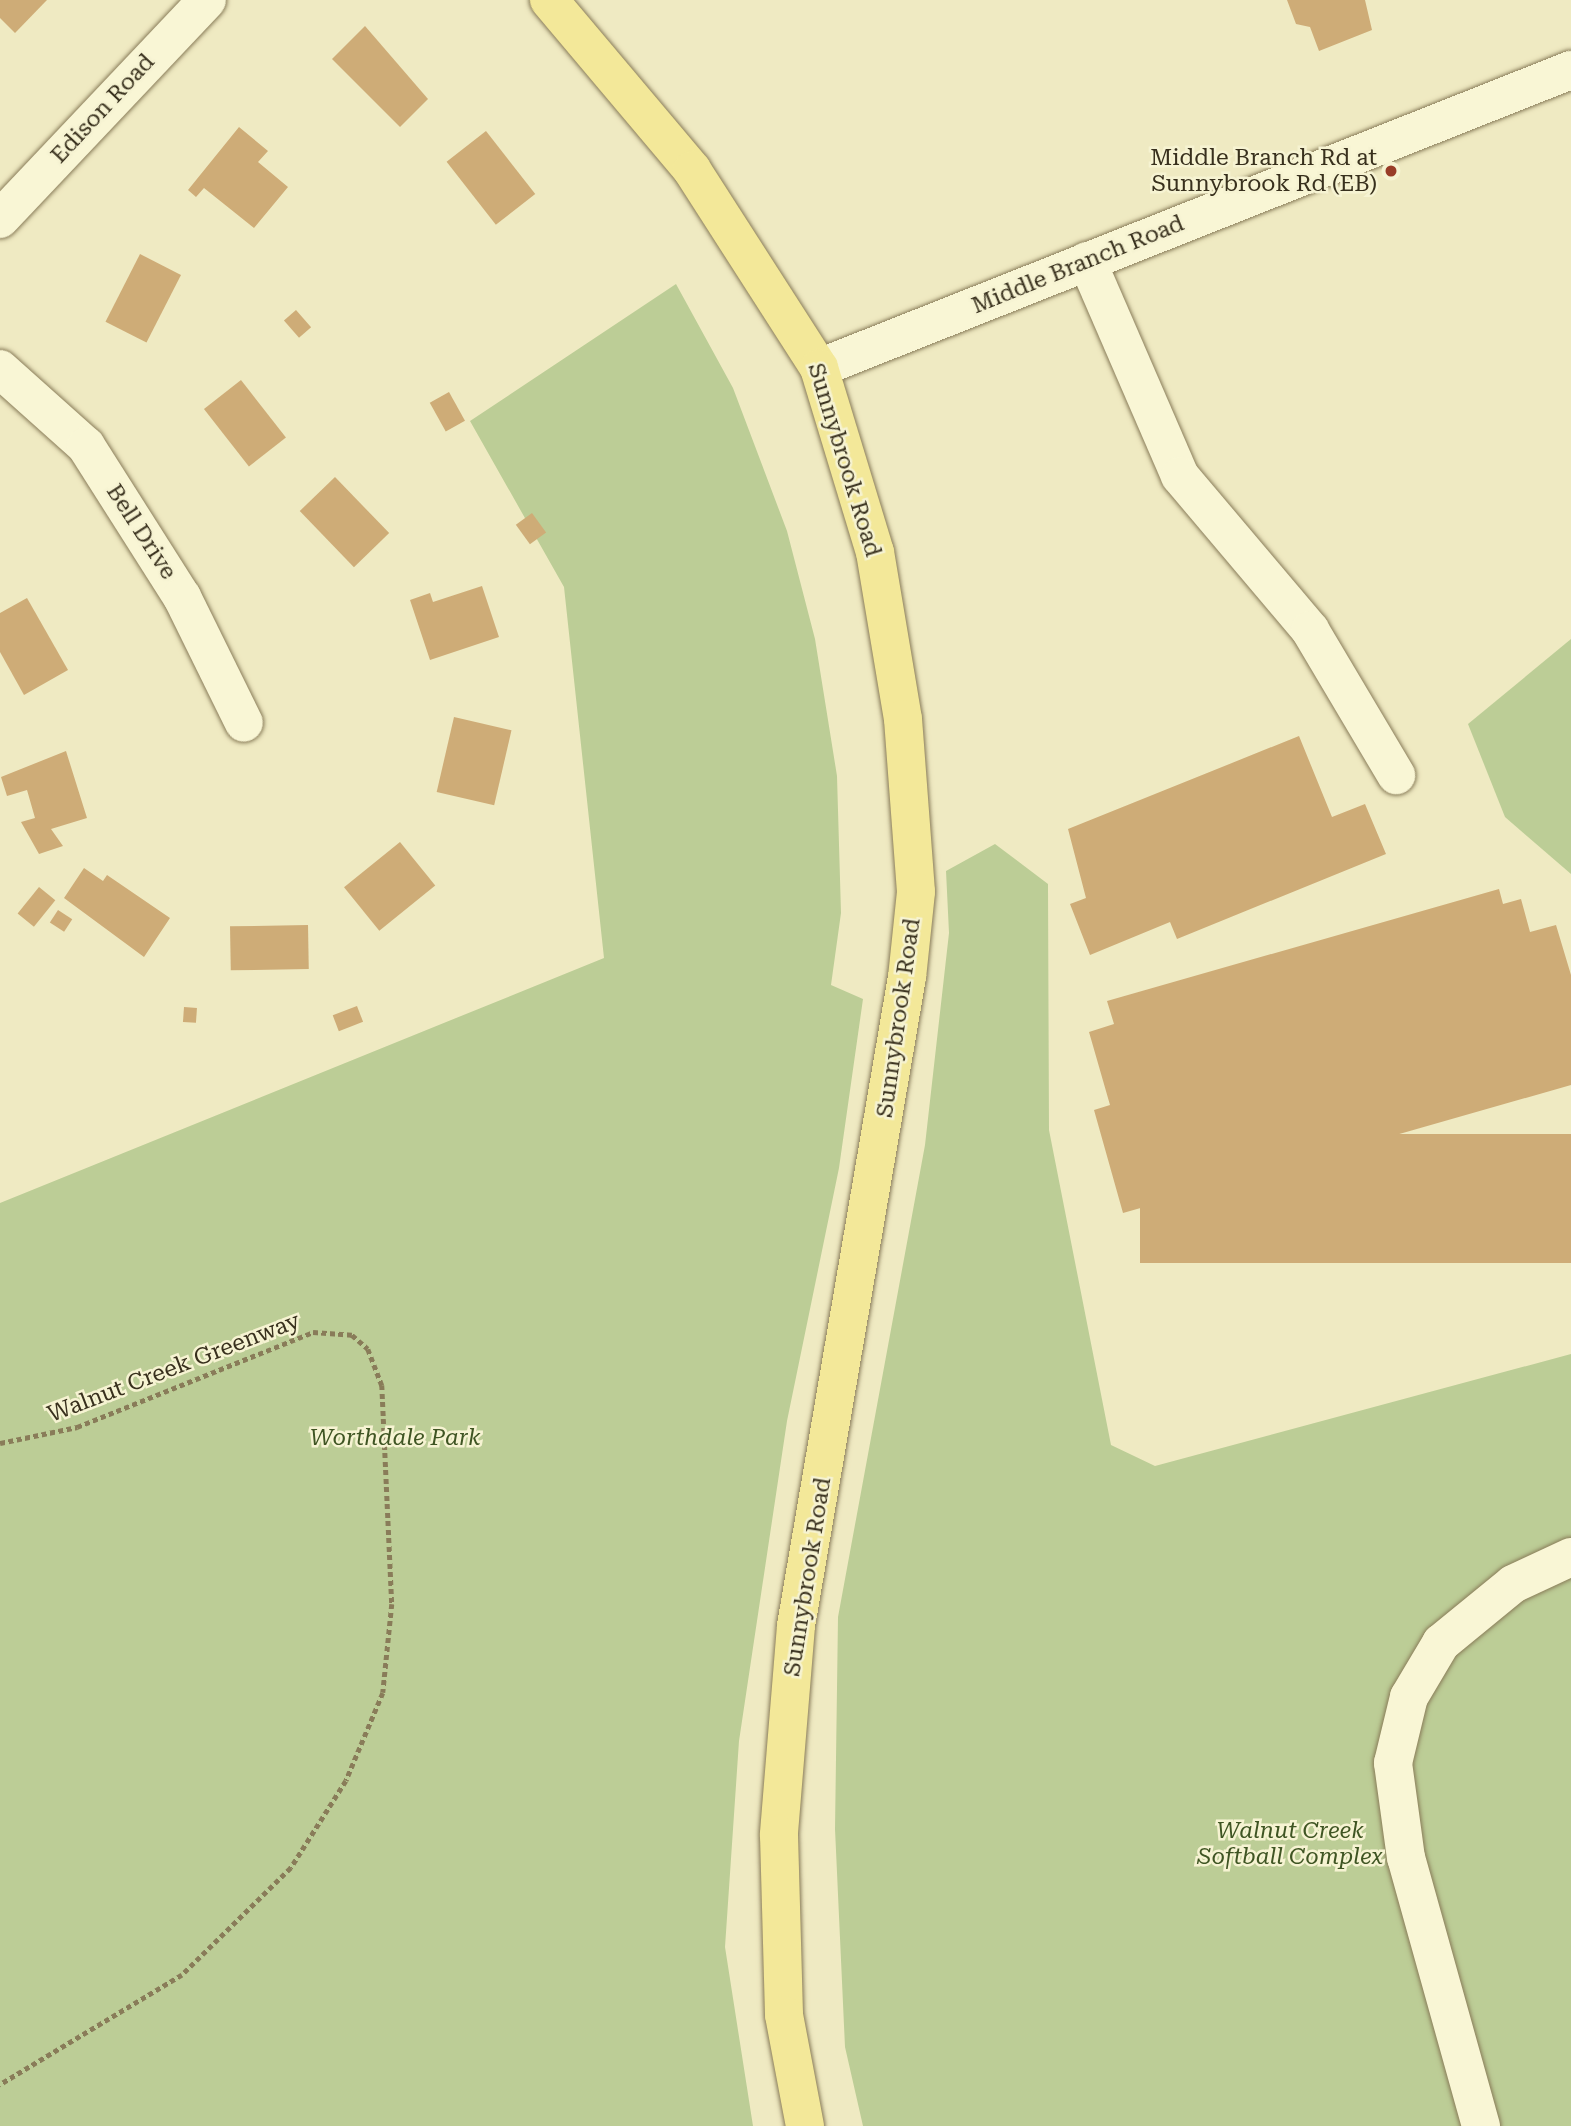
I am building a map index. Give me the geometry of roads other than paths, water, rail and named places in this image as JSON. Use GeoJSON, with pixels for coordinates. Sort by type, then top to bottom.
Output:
{"type":"FeatureCollection","features":[{"type":"Feature","properties":{"kind":"main road","name":"Sunnybrook Road"},"geometry":{"type":"LineString","coordinates":[[549,0],[692,170],[819,368],[875,552],[903,719],[916,892],[862,1259],[796,1626],[779,1835],[784,2015],[805,2126]]}},
{"type":"Feature","properties":{"kind":"street","name":"Edison Road"},"geometry":{"type":"LineString","coordinates":[[0,219],[207,0]]}},
{"type":"Feature","properties":{"kind":"street","name":"Middle Branch Road"},"geometry":{"type":"LineString","coordinates":[[819,368],[1571,71]]}},
{"type":"Feature","properties":{"kind":"street"},"geometry":{"type":"LineString","coordinates":[[1087,261],[1180,476],[1310,630],[1396,775]]}},
{"type":"Feature","properties":{"kind":"street","name":"Bell Drive"},"geometry":{"type":"LineString","coordinates":[[0,369],[86,446],[183,597],[244,723]]}},
{"type":"Feature","properties":{"kind":"street"},"geometry":{"type":"LineString","coordinates":[[1480,2126],[1406,1857],[1394,1763],[1409,1697],[1441,1643],[1513,1584],[1571,1557]]}},
{"type":"Feature","properties":{"kind":"place","name":"Middle Branch Rd at Sunnybrook Rd (EB)"},"geometry":{"type":"Point","coordinates":[1391,171]}},
{"type":"Feature","properties":{"kind":"park label","name":"Worthdale Park"},"geometry":{"type":"Point","coordinates":[395,1438]}},
{"type":"Feature","properties":{"kind":"park label","name":"Walnut Creek Softball Complex"},"geometry":{"type":"Point","coordinates":[1290,1844]}}]}
